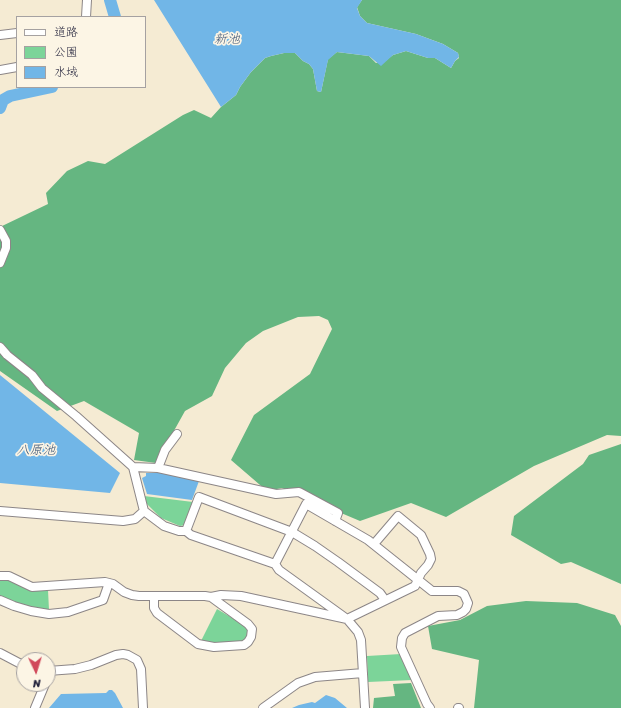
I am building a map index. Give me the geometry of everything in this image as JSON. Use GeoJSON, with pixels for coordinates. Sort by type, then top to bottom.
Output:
{"type":"FeatureCollection","features":[{"type":"Feature","properties":{"kind":"street"},"geometry":{"type":"LineString","coordinates":[[86,16],[87,0]]}},
{"type":"Feature","properties":{"kind":"street"},"geometry":{"type":"LineString","coordinates":[[0,35],[16,33]]}},
{"type":"Feature","properties":{"kind":"street"},"geometry":{"type":"LineString","coordinates":[[0,70],[16,67]]}},
{"type":"Feature","properties":{"kind":"street"},"geometry":{"type":"LineString","coordinates":[[0,230],[6,241],[6,248],[0,263]]}},
{"type":"Feature","properties":{"kind":"street"},"geometry":{"type":"LineString","coordinates":[[0,347],[7,355],[32,375],[42,388],[133,467],[144,511],[164,526],[179,531],[186,531],[191,535],[275,564],[280,570],[348,619],[358,632],[362,645],[365,708]]}},
{"type":"Feature","properties":{"kind":"street"},"geometry":{"type":"LineString","coordinates":[[158,468],[165,450],[177,434]]}},
{"type":"Feature","properties":{"kind":"street"},"geometry":{"type":"LineString","coordinates":[[133,467],[158,468],[276,494],[299,492],[338,513],[335,521]]}},
{"type":"Feature","properties":{"kind":"street"},"geometry":{"type":"LineString","coordinates":[[186,531],[199,497],[292,532],[333,558],[380,593],[385,600]]}},
{"type":"Feature","properties":{"kind":"street"},"geometry":{"type":"LineString","coordinates":[[275,564],[306,504],[374,544],[432,591],[462,592],[466,596],[468,603],[466,609],[460,614],[438,616],[405,633],[402,638],[401,646],[430,708]]}},
{"type":"Feature","properties":{"kind":"street"},"geometry":{"type":"LineString","coordinates":[[0,511],[123,520],[135,518],[144,511]]}},
{"type":"Feature","properties":{"kind":"street"},"geometry":{"type":"LineString","coordinates":[[211,598],[221,595],[242,596],[348,619],[414,586],[421,573],[430,562],[430,554],[421,535],[398,516],[374,544]]}},
{"type":"Feature","properties":{"kind":"street"},"geometry":{"type":"LineString","coordinates":[[0,576],[9,576],[32,587],[109,583],[132,595],[205,596],[211,598],[250,626],[252,633],[248,642],[244,645],[214,647],[198,644],[157,613],[154,608],[154,596]]}},
{"type":"Feature","properties":{"kind":"street"},"geometry":{"type":"LineString","coordinates":[[0,600],[31,611],[49,614],[68,612],[103,600],[109,583]]}},
{"type":"Feature","properties":{"kind":"street"},"geometry":{"type":"LineString","coordinates":[[0,653],[16,661]]}},
{"type":"Feature","properties":{"kind":"street"},"geometry":{"type":"LineString","coordinates":[[56,672],[91,665],[116,655],[128,655],[137,660],[142,669],[143,708]]}},
{"type":"Feature","properties":{"kind":"street"},"geometry":{"type":"LineString","coordinates":[[263,708],[298,683],[315,677],[363,673]]}},
{"type":"Feature","properties":{"kind":"street"},"geometry":{"type":"LineString","coordinates":[[36,708],[43,692]]}},
{"type":"Feature","properties":{"kind":"green space"},"geometry":{"type":"Polygon","coordinates":[[[362,0],[621,0],[621,436],[607,435],[534,466],[446,517],[411,503],[360,521],[282,488],[267,491],[231,460],[254,415],[310,374],[332,329],[328,320],[319,316],[298,317],[263,331],[246,343],[225,368],[212,396],[185,411],[156,463],[134,460],[139,433],[84,401],[57,411],[0,371],[0,227],[48,204],[46,193],[67,171],[88,161],[105,164],[183,115],[194,110],[211,118],[221,107],[236,95],[251,72],[265,58],[271,56],[284,53],[295,53],[313,69],[317,91],[321,92],[328,59],[337,52],[369,56],[376,63],[385,61],[393,55],[406,51],[428,58],[435,58],[451,68],[455,61],[459,58],[458,53],[443,44],[416,34],[367,23],[360,16],[357,7],[362,0]]]}},
{"type":"Feature","properties":{"kind":"green space"},"geometry":{"type":"Polygon","coordinates":[[[621,444],[621,584],[571,562],[561,564],[511,535],[514,516],[583,464],[589,455],[621,444]]]}},
{"type":"Feature","properties":{"kind":"green space"},"geometry":{"type":"Polygon","coordinates":[[[144,496],[193,502],[185,525],[180,526],[161,518],[146,503],[144,496]]]}},
{"type":"Feature","properties":{"kind":"green space"},"geometry":{"type":"Polygon","coordinates":[[[0,579],[10,580],[31,590],[48,590],[49,610],[23,605],[0,597],[0,579]]]}},
{"type":"Feature","properties":{"kind":"green space"},"geometry":{"type":"Polygon","coordinates":[[[526,601],[577,603],[615,615],[621,626],[621,708],[474,708],[479,660],[432,649],[428,626],[460,620],[487,606],[526,601]]]}},
{"type":"Feature","properties":{"kind":"green space"},"geometry":{"type":"Polygon","coordinates":[[[217,609],[244,625],[248,630],[247,639],[242,641],[211,643],[201,641],[217,609]]]}},
{"type":"Feature","properties":{"kind":"green space"},"geometry":{"type":"Polygon","coordinates":[[[401,654],[412,680],[368,682],[367,656],[401,654]]]}},
{"type":"Feature","properties":{"kind":"green space"},"geometry":{"type":"Polygon","coordinates":[[[411,683],[421,708],[373,708],[374,698],[395,696],[393,684],[411,683]]]}},
{"type":"Feature","properties":{"kind":"water","name":"新池"},"geometry":{"type":"Polygon","coordinates":[[[154,0],[362,0],[357,8],[360,16],[367,23],[416,34],[443,44],[458,53],[459,57],[451,68],[435,58],[428,58],[406,51],[393,55],[381,66],[369,56],[337,52],[328,60],[321,92],[317,91],[313,69],[309,64],[303,61],[295,53],[284,53],[265,58],[251,72],[236,95],[221,107],[154,0]]]}},
{"type":"Feature","properties":{"kind":"water","name":"八原池"},"geometry":{"type":"Polygon","coordinates":[[[0,375],[120,473],[110,493],[0,483],[0,375]]]}},
{"type":"Feature","properties":{"kind":"water"},"geometry":{"type":"Polygon","coordinates":[[[146,473],[162,473],[199,481],[192,500],[147,494],[142,478],[146,476],[146,473]]]}},
{"type":"Feature","properties":{"kind":"water"},"geometry":{"type":"Polygon","coordinates":[[[109,690],[112,690],[115,693],[123,708],[49,708],[61,694],[106,693],[109,690]]]}},
{"type":"Feature","properties":{"kind":"water"},"geometry":{"type":"Polygon","coordinates":[[[326,695],[335,698],[347,708],[292,708],[312,702],[315,703],[326,695]]]}},
{"type":"Feature","properties":{"kind":"waterway"},"geometry":{"type":"LineString","coordinates":[[110,0],[115,16]]}},
{"type":"Feature","properties":{"kind":"waterway"},"geometry":{"type":"LineString","coordinates":[[0,108],[3,100],[10,96],[47,88]]}}]}
